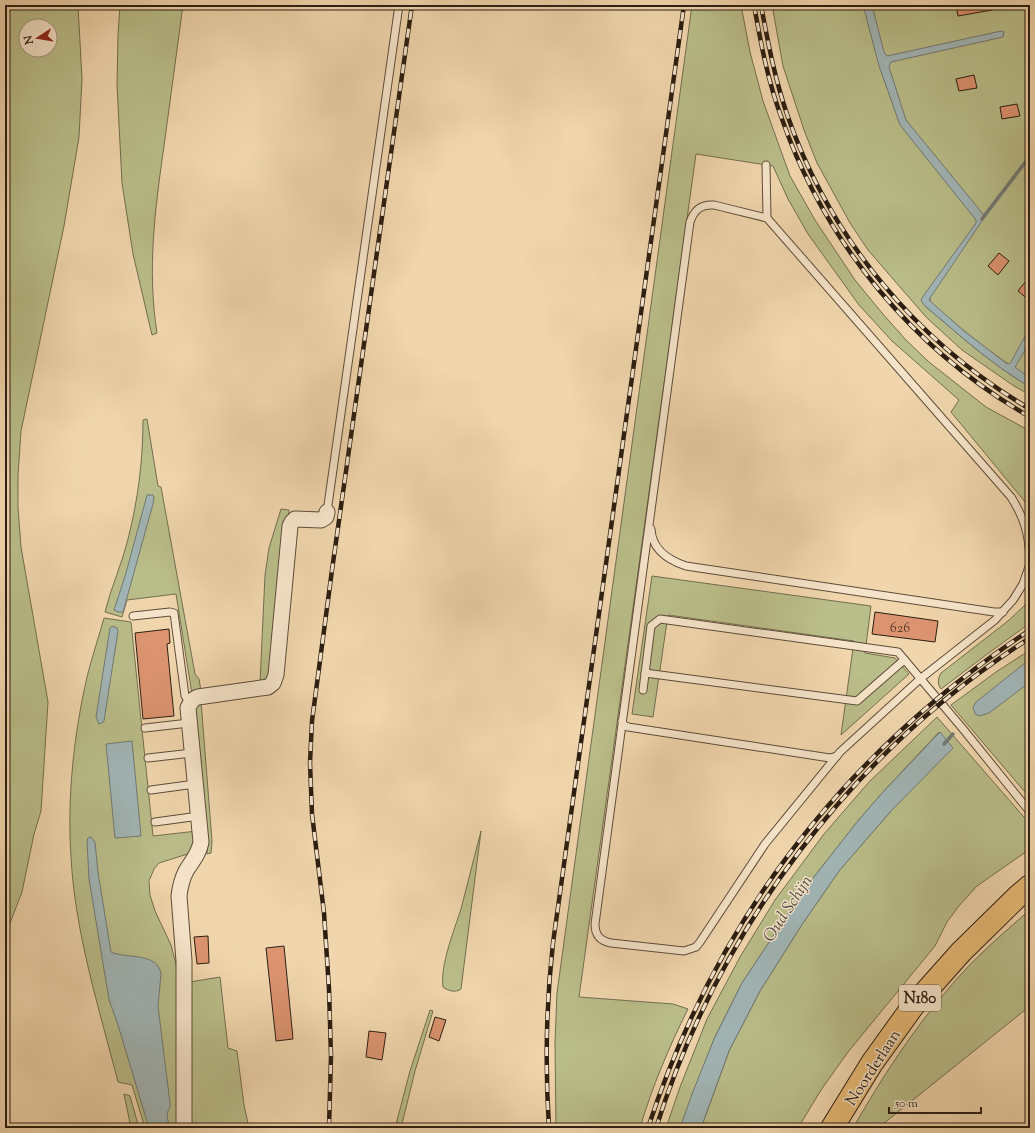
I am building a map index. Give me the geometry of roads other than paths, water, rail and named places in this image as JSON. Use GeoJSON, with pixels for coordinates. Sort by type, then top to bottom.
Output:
{"type":"FeatureCollection","features":[{"type":"Feature","properties":{"kind":"main road","name":"Noorderlaan"},"geometry":{"type":"LineString","coordinates":[[832,1128],[872,1063],[913,1006],[961,952],[1030,886]]}},
{"type":"Feature","properties":{"kind":"street"},"geometry":{"type":"LineString","coordinates":[[184,1128],[184,961],[179,896],[183,878],[200,850],[201,835],[188,714],[190,703],[194,699],[202,696],[268,687],[273,683],[276,675],[290,526],[295,520],[321,520],[326,517],[327,512]]}},
{"type":"Feature","properties":{"kind":"lane"},"geometry":{"type":"LineString","coordinates":[[327,512],[399,5]]}},
{"type":"Feature","properties":{"kind":"lane"},"geometry":{"type":"LineString","coordinates":[[766,165],[767,218]]}},
{"type":"Feature","properties":{"kind":"lane"},"geometry":{"type":"LineString","coordinates":[[1030,561],[1029,544],[1021,512],[1011,497],[767,218],[707,204],[696,210],[692,215],[690,222],[594,924],[597,935],[601,939],[611,943],[684,951],[696,947],[764,844],[836,756],[920,679],[995,620],[1013,600],[1023,584],[1030,564]]}},
{"type":"Feature","properties":{"kind":"lane"},"geometry":{"type":"LineString","coordinates":[[650,519],[651,532],[655,544],[659,550],[663,555],[674,562],[686,566],[994,612],[1003,612]]}},
{"type":"Feature","properties":{"kind":"lane"},"geometry":{"type":"LineString","coordinates":[[133,616],[170,612],[174,613],[185,696],[190,703]]}},
{"type":"Feature","properties":{"kind":"lane"},"geometry":{"type":"LineString","coordinates":[[643,690],[651,626],[660,619],[898,652],[1030,812]]}},
{"type":"Feature","properties":{"kind":"lane"},"geometry":{"type":"LineString","coordinates":[[645,673],[857,701],[904,660]]}},
{"type":"Feature","properties":{"kind":"lane"},"geometry":{"type":"LineString","coordinates":[[622,721],[624,725],[628,727],[830,758],[836,756]]}},
{"type":"Feature","properties":{"kind":"lane"},"geometry":{"type":"LineString","coordinates":[[145,728],[189,723]]}},
{"type":"Feature","properties":{"kind":"lane"},"geometry":{"type":"LineString","coordinates":[[148,758],[192,753]]}},
{"type":"Feature","properties":{"kind":"lane"},"geometry":{"type":"LineString","coordinates":[[151,790],[195,784]]}},
{"type":"Feature","properties":{"kind":"lane"},"geometry":{"type":"LineString","coordinates":[[155,822],[199,816]]}},
{"type":"Feature","properties":{"kind":"waterway"},"geometry":{"type":"LineString","coordinates":[[982,219],[1030,156]]}},
{"type":"Feature","properties":{"kind":"waterway","name":"Oud Schijn"},"geometry":{"type":"LineString","coordinates":[[944,744],[953,734]]}},
{"type":"Feature","properties":{"kind":"railway"},"geometry":{"type":"LineString","coordinates":[[329,1128],[331,1056],[329,989],[324,913],[312,814],[310,763],[312,721],[412,5]]}},
{"type":"Feature","properties":{"kind":"railway"},"geometry":{"type":"LineString","coordinates":[[549,1128],[547,1036],[553,943],[684,5]]}},
{"type":"Feature","properties":{"kind":"railway"},"geometry":{"type":"LineString","coordinates":[[754,5],[769,77],[782,119],[801,165],[823,209],[849,251],[879,290],[913,327],[949,360],[988,390],[1030,417]]}},
{"type":"Feature","properties":{"kind":"railway"},"geometry":{"type":"LineString","coordinates":[[761,5],[769,47],[788,117],[806,162],[828,205],[854,246],[883,284],[916,320],[951,353],[989,383],[1030,409]]}},
{"type":"Feature","properties":{"kind":"railway"},"geometry":{"type":"LineString","coordinates":[[648,1128],[677,1051],[711,978],[750,910],[796,846],[846,786],[902,730],[963,678],[1030,630]]}},
{"type":"Feature","properties":{"kind":"railway"},"geometry":{"type":"LineString","coordinates":[[656,1128],[683,1054],[716,983],[755,915],[800,850],[850,790],[906,734],[966,683],[1030,638]]}}]}
